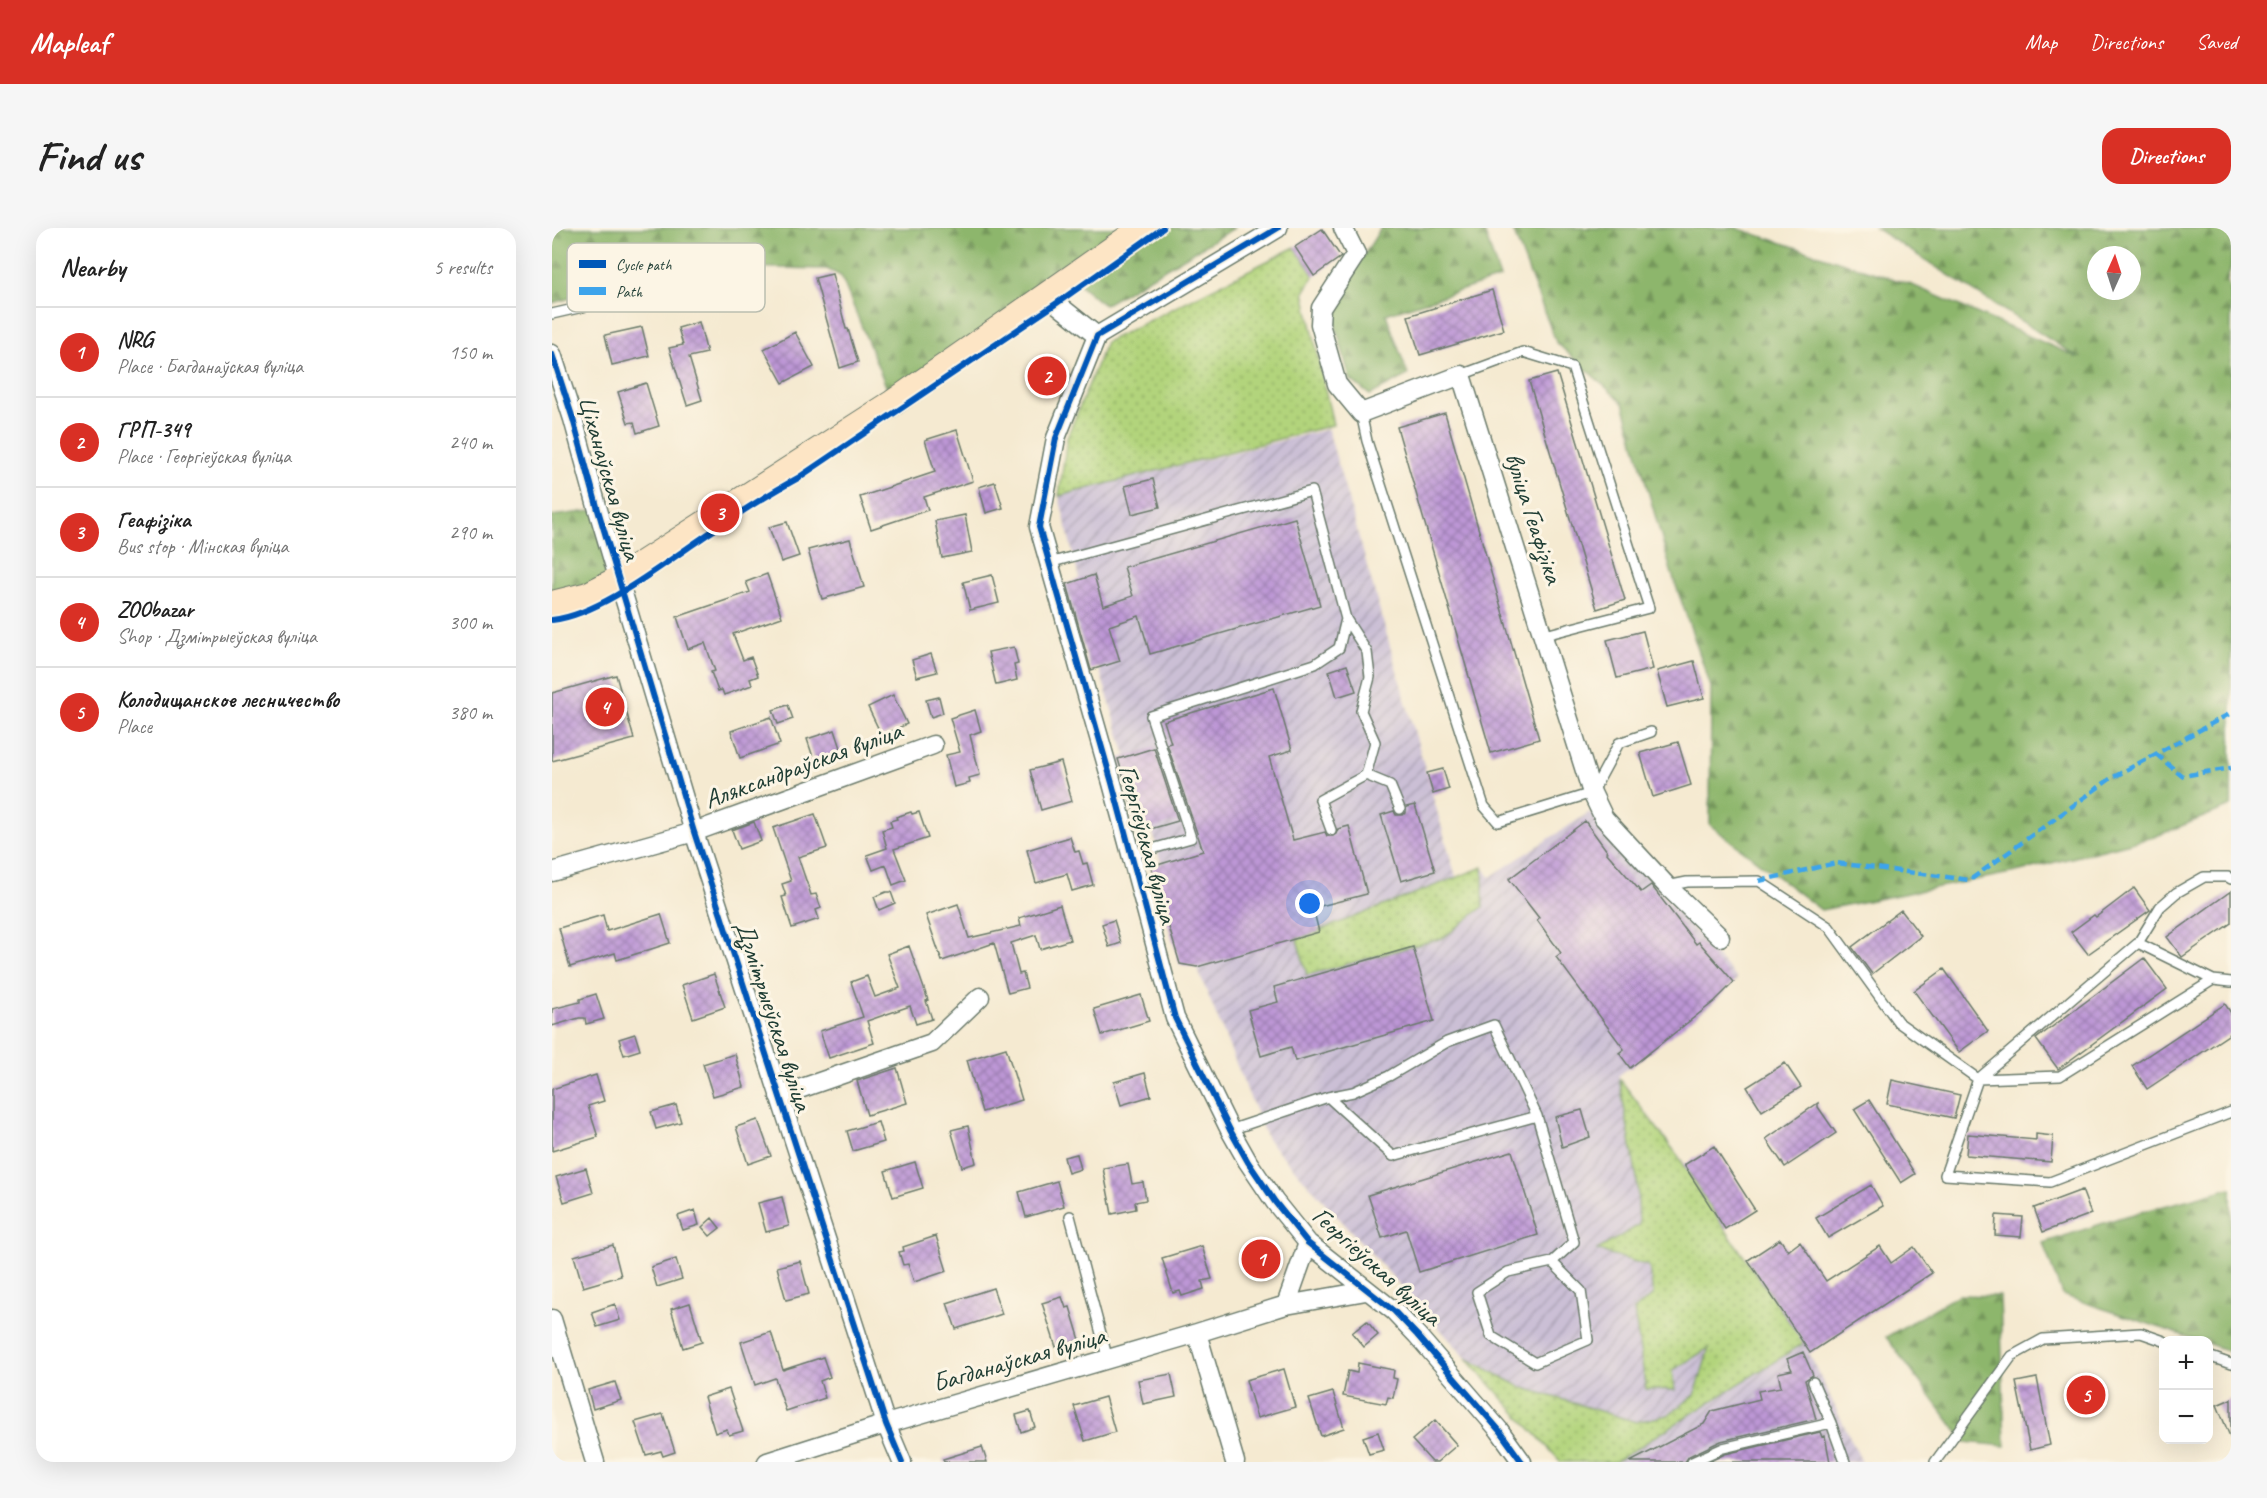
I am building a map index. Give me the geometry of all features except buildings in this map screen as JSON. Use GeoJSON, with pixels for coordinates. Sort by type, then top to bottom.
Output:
{"type":"FeatureCollection","features":[{"type":"Feature","properties":{"kind":"main road"},"geometry":{"type":"LineString","coordinates":[[552,604],[588,595],[619,579],[892,403],[1143,228]]}},
{"type":"Feature","properties":{"kind":"street"},"geometry":{"type":"LineString","coordinates":[[1047,296],[1097,336],[1278,228]]}},
{"type":"Feature","properties":{"kind":"street"},"geometry":{"type":"LineString","coordinates":[[1343,228],[1356,254],[1321,308],[1320,324],[1337,384],[1361,413],[1461,375]]}},
{"type":"Feature","properties":{"kind":"street","name":"Георгіеўская вуліца"},"geometry":{"type":"LineString","coordinates":[[1097,336],[1056,438],[1039,527],[1175,1018],[1230,1130],[1275,1202],[1308,1243],[1394,1311],[1418,1335],[1499,1430],[1522,1462]]}},
{"type":"Feature","properties":{"kind":"street","name":"Ціханаўская вуліца"},"geometry":{"type":"LineString","coordinates":[[552,354],[619,579]]}},
{"type":"Feature","properties":{"kind":"street","name":"вуліца Геафізіка"},"geometry":{"type":"LineString","coordinates":[[1461,375],[1545,635],[1592,793],[1604,818],[1667,886],[1720,937]]}},
{"type":"Feature","properties":{"kind":"street","name":"Дзмітрыеўская вуліца"},"geometry":{"type":"LineString","coordinates":[[619,579],[693,832],[886,1424],[902,1462]]}},
{"type":"Feature","properties":{"kind":"street","name":"Аляксандраўская вуліца"},"geometry":{"type":"LineString","coordinates":[[552,872],[693,832],[933,745]]}},
{"type":"Feature","properties":{"kind":"street"},"geometry":{"type":"LineString","coordinates":[[779,1096],[932,1043],[980,997]]}},
{"type":"Feature","properties":{"kind":"street"},"geometry":{"type":"LineString","coordinates":[[1286,1305],[1308,1243]]}},
{"type":"Feature","properties":{"kind":"street","name":"Багданаўская вуліца"},"geometry":{"type":"LineString","coordinates":[[767,1462],[886,1424],[1108,1360],[1286,1305],[1366,1291]]}},
{"type":"Feature","properties":{"kind":"street"},"geometry":{"type":"LineString","coordinates":[[552,1319],[596,1462]]}},
{"type":"Feature","properties":{"kind":"street"},"geometry":{"type":"LineString","coordinates":[[1197,1333],[1235,1462]]}},
{"type":"Feature","properties":{"kind":"lane"},"geometry":{"type":"LineString","coordinates":[[552,314],[567,311]]}},
{"type":"Feature","properties":{"kind":"lane"},"geometry":{"type":"LineString","coordinates":[[1461,375],[1523,352],[1572,368],[1649,608],[1545,635]]}},
{"type":"Feature","properties":{"kind":"lane"},"geometry":{"type":"LineString","coordinates":[[1361,413],[1367,441],[1484,807],[1498,822],[1592,793],[1619,743],[1651,732]]}},
{"type":"Feature","properties":{"kind":"lane"},"geometry":{"type":"LineString","coordinates":[[1049,562],[1312,491],[1346,619],[1367,652],[1370,677],[1361,711],[1375,742],[1366,775],[1320,800],[1331,830]]}},
{"type":"Feature","properties":{"kind":"lane"},"geometry":{"type":"LineString","coordinates":[[1131,855],[1191,838],[1151,716],[1315,664],[1339,648],[1346,619]]}},
{"type":"Feature","properties":{"kind":"lane"},"geometry":{"type":"LineString","coordinates":[[1366,775],[1390,785],[1400,809]]}},
{"type":"Feature","properties":{"kind":"lane"},"geometry":{"type":"LineString","coordinates":[[2231,879],[2204,877],[2176,893],[2160,907],[2138,943],[1978,1079],[1945,1175],[2050,1182],[2231,1112]]}},
{"type":"Feature","properties":{"kind":"lane"},"geometry":{"type":"LineString","coordinates":[[1667,886],[1686,882],[1759,881],[1829,927],[1898,1022],[1978,1079],[2060,1076],[2213,980]]}},
{"type":"Feature","properties":{"kind":"lane"},"geometry":{"type":"LineString","coordinates":[[2138,943],[2213,980],[2231,982]]}},
{"type":"Feature","properties":{"kind":"lane"},"geometry":{"type":"LineString","coordinates":[[1230,1130],[1328,1096],[1353,1092],[1389,1076],[1447,1042],[1494,1025],[1537,1116],[1574,1242],[1552,1263],[1508,1272],[1477,1292],[1491,1336],[1535,1364],[1588,1340],[1581,1291],[1552,1263]]}},
{"type":"Feature","properties":{"kind":"lane"},"geometry":{"type":"LineString","coordinates":[[1328,1096],[1393,1156],[1537,1116]]}},
{"type":"Feature","properties":{"kind":"lane"},"geometry":{"type":"LineString","coordinates":[[1070,1216],[1108,1360]]}},
{"type":"Feature","properties":{"kind":"lane"},"geometry":{"type":"LineString","coordinates":[[1935,1462],[2012,1356],[2043,1339],[2141,1333],[2159,1340]]}},
{"type":"Feature","properties":{"kind":"lane"},"geometry":{"type":"LineString","coordinates":[[2213,1358],[2231,1364]]}},
{"type":"Feature","properties":{"kind":"lane"},"geometry":{"type":"LineString","coordinates":[[1813,1382],[1832,1423],[1845,1462]]}},
{"type":"Feature","properties":{"kind":"lane"},"geometry":{"type":"LineString","coordinates":[[1692,1462],[1723,1448],[1832,1423]]}},
{"type":"Feature","properties":{"kind":"shaded area"},"geometry":{"type":"Polygon","coordinates":[[[1328,429],[1456,877],[1483,867],[1490,877],[1590,812],[1737,979],[1715,1001],[1618,1076],[1685,1164],[1725,1229],[1804,1343],[1862,1462],[1561,1462],[1267,1139],[1197,968],[1180,964],[1151,867],[1161,863],[1152,829],[1140,832],[1118,759],[1126,756],[1099,668],[1090,670],[1063,585],[1079,579],[1059,496],[1328,429]]]}},
{"type":"Feature","properties":{"kind":"green space"},"geometry":{"type":"Polygon","coordinates":[[[552,228],[1143,228],[893,403],[841,276],[827,269],[765,268],[765,243],[567,243],[567,299],[552,303],[552,228]]]}},
{"type":"Feature","properties":{"kind":"green space"},"geometry":{"type":"Polygon","coordinates":[[[1160,228],[1234,228],[1104,305],[1077,282],[1160,228]]]}},
{"type":"Feature","properties":{"kind":"green space"},"geometry":{"type":"Polygon","coordinates":[[[1381,228],[1483,228],[1500,278],[1386,314],[1408,375],[1370,395],[1350,379],[1331,308],[1381,228]]]}},
{"type":"Feature","properties":{"kind":"green space"},"geometry":{"type":"Polygon","coordinates":[[[1512,228],[1736,228],[1912,285],[2079,358],[1875,228],[2231,228],[2231,266],[2227,281],[2231,293],[2231,806],[2154,837],[2016,872],[1821,910],[1710,825],[1711,687],[1671,571],[1623,403],[1556,342],[1512,228]]]}},
{"type":"Feature","properties":{"kind":"green space"},"geometry":{"type":"Polygon","coordinates":[[[1295,247],[1314,276],[1304,292],[1333,425],[1059,496],[1067,438],[1106,342],[1295,247]]]}},
{"type":"Feature","properties":{"kind":"green space"},"geometry":{"type":"Polygon","coordinates":[[[598,510],[619,579],[552,604],[552,516],[598,510]]]}},
{"type":"Feature","properties":{"kind":"green space"},"geometry":{"type":"Polygon","coordinates":[[[1483,867],[1483,907],[1443,938],[1307,975],[1297,939],[1483,867]]]}},
{"type":"Feature","properties":{"kind":"green space"},"geometry":{"type":"Polygon","coordinates":[[[1619,1078],[1678,1156],[1725,1229],[1804,1343],[1615,1462],[1561,1462],[1466,1358],[1521,1387],[1636,1422],[1668,1415],[1695,1395],[1709,1348],[1673,1370],[1675,1390],[1646,1389],[1634,1310],[1653,1295],[1649,1266],[1597,1250],[1639,1225],[1637,1179],[1619,1078]]]}},
{"type":"Feature","properties":{"kind":"green space"},"geometry":{"type":"Polygon","coordinates":[[[2231,1188],[2231,1352],[2213,1345],[2213,1336],[2185,1336],[2062,1295],[2043,1243],[2119,1218],[2231,1188]]]}},
{"type":"Feature","properties":{"kind":"green space"},"geometry":{"type":"Polygon","coordinates":[[[1958,1295],[2000,1296],[2005,1446],[1965,1442],[1886,1337],[1958,1295]]]}},
{"type":"Feature","properties":{"kind":"marked path"},"geometry":{"type":"LineString","coordinates":[[1759,881],[1836,863],[1970,880],[2110,779],[2231,713]]}},
{"type":"Feature","properties":{"kind":"marked path"},"geometry":{"type":"LineString","coordinates":[[2156,754],[2182,776],[2231,768]]}},
{"type":"Feature","properties":{"kind":"cycle path"},"geometry":{"type":"LineString","coordinates":[[552,620],[587,610],[624,591],[729,520],[798,478],[1057,303],[1163,228]]}},
{"type":"Feature","properties":{"kind":"cycle path"},"geometry":{"type":"LineString","coordinates":[[1278,228],[1097,336],[1056,438],[1039,527],[1112,783],[1175,1018],[1230,1130],[1275,1202],[1308,1243],[1394,1311],[1499,1430],[1522,1462]]}},
{"type":"Feature","properties":{"kind":"cycle path"},"geometry":{"type":"LineString","coordinates":[[552,354],[694,832],[886,1424],[902,1462]]}},
{"type":"Feature","properties":{"kind":"place","name":"ГРП-349"},"geometry":{"type":"Point","coordinates":[1047,376]}},
{"type":"Feature","properties":{"kind":"place","name":"Геафізіка"},"geometry":{"type":"Point","coordinates":[720,513]}},
{"type":"Feature","properties":{"kind":"place","name":"ZOObazar"},"geometry":{"type":"Point","coordinates":[605,707]}},
{"type":"Feature","properties":{"kind":"place","name":"NRG"},"geometry":{"type":"Point","coordinates":[1261,1259]}},
{"type":"Feature","properties":{"kind":"place","name":"Колодищанское лесничество"},"geometry":{"type":"Point","coordinates":[2086,1395]}}]}
